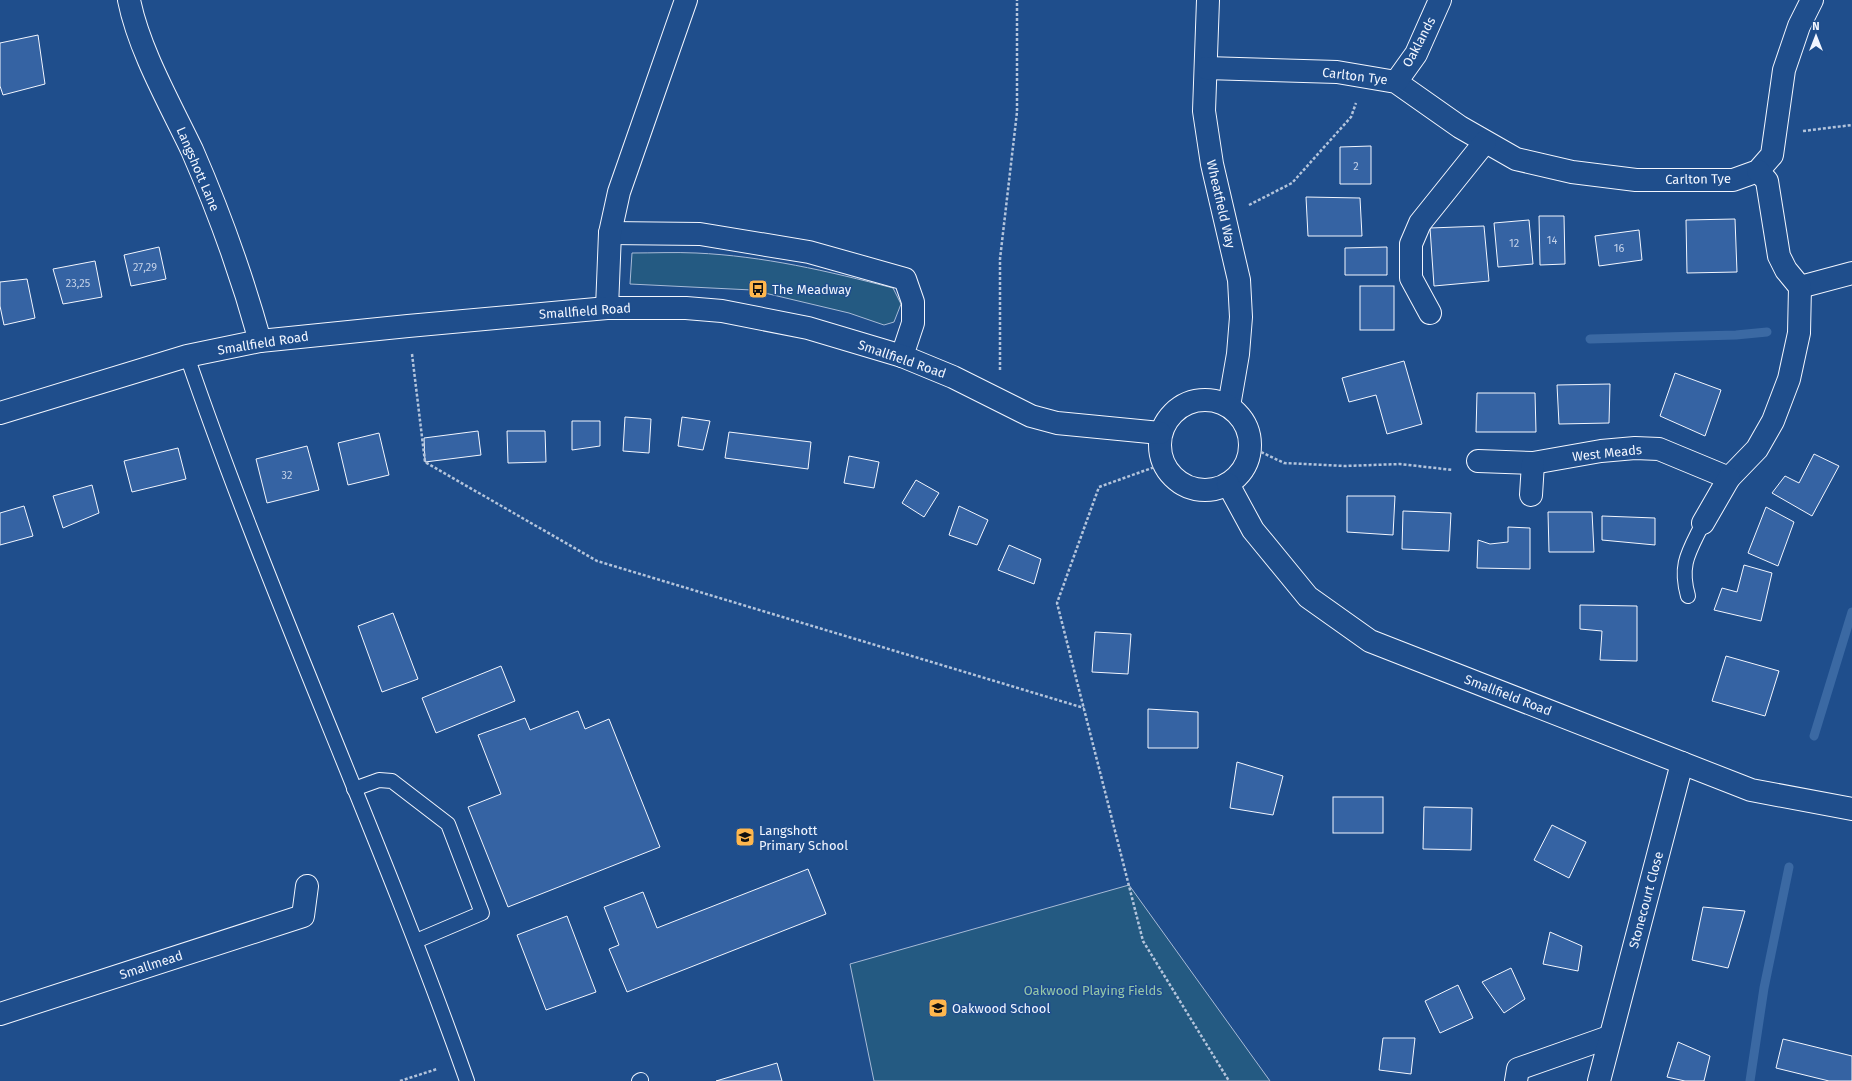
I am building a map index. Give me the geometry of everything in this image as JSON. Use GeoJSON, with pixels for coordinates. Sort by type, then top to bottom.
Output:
{"type":"FeatureCollection","features":[{"type":"Feature","properties":{"kind":"street","name":"Langshott Lane"},"geometry":{"type":"LineString","coordinates":[[129,0],[132,14],[149,59],[192,152],[234,256],[260,341]]}},
{"type":"Feature","properties":{"kind":"street"},"geometry":{"type":"LineString","coordinates":[[607,308],[610,233],[619,192],[686,0]]}},
{"type":"Feature","properties":{"kind":"street","name":"Wheatfield Way"},"geometry":{"type":"LineString","coordinates":[[1208,0],[1204,111],[1212,164],[1239,280],[1241,317],[1237,360],[1229,406]]}},
{"type":"Feature","properties":{"kind":"street","name":"Oaklands"},"geometry":{"type":"LineString","coordinates":[[1396,82],[1416,54],[1440,0]]}},
{"type":"Feature","properties":{"kind":"street","name":"Carlton Tye"},"geometry":{"type":"LineString","coordinates":[[1206,68],[1337,72],[1396,82],[1460,127],[1516,158],[1572,172],[1636,180],[1733,180],[1758,171],[1772,155],[1784,70],[1799,26],[1812,0]]}},
{"type":"Feature","properties":{"kind":"street"},"geometry":{"type":"LineString","coordinates":[[1430,312],[1411,278],[1411,244],[1420,223],[1485,142]]}},
{"type":"Feature","properties":{"kind":"street"},"geometry":{"type":"LineString","coordinates":[[1703,524],[1729,478],[1756,449],[1773,421],[1789,379],[1799,333],[1800,287],[1786,270],[1779,256],[1767,181],[1758,171]]}},
{"type":"Feature","properties":{"kind":"street"},"geometry":{"type":"LineString","coordinates":[[610,233],[708,236],[809,252],[904,279],[913,302],[914,323],[902,356]]}},
{"type":"Feature","properties":{"kind":"street"},"geometry":{"type":"LineString","coordinates":[[1800,287],[1852,272]]}},
{"type":"Feature","properties":{"kind":"street","name":"Smallfield Road"},"geometry":{"type":"LineString","coordinates":[[0,413],[187,356],[260,341],[607,308],[686,308],[722,312],[808,328],[902,356],[953,377],[1031,416],[1057,423],[1160,433]]}},
{"type":"Feature","properties":{"kind":"street"},"geometry":{"type":"LineString","coordinates":[[1196,400],[1214,400],[1229,406],[1240,416],[1247,428],[1250,442],[1249,454],[1245,466],[1238,476],[1228,484],[1214,490],[1198,490],[1184,486],[1171,476],[1163,464],[1159,449],[1160,433],[1168,418],[1180,406],[1196,400]]}},
{"type":"Feature","properties":{"kind":"street","name":"West Meads"},"geometry":{"type":"LineString","coordinates":[[1478,461],[1533,463],[1601,451],[1635,448],[1659,449],[1729,478]]}},
{"type":"Feature","properties":{"kind":"street"},"geometry":{"type":"LineString","coordinates":[[1531,495],[1533,463]]}},
{"type":"Feature","properties":{"kind":"street","name":"Smallfield Road"},"geometry":{"type":"LineString","coordinates":[[1228,484],[1253,530],[1308,597],[1370,641],[1751,790],[1852,808]]}},
{"type":"Feature","properties":{"kind":"street","name":"Stonecourt Close"},"geometry":{"type":"LineString","coordinates":[[1599,1081],[1609,1037],[1682,763]]}},
{"type":"Feature","properties":{"kind":"street","name":"Smallmead"},"geometry":{"type":"LineString","coordinates":[[0,1014],[303,916],[307,886]]}},
{"type":"Feature","properties":{"kind":"street"},"geometry":{"type":"LineString","coordinates":[[1516,1081],[1518,1069],[1609,1037]]}},
{"type":"Feature","properties":{"kind":"lane"},"geometry":{"type":"LineString","coordinates":[[187,356],[215,438],[240,503],[288,626],[416,941],[467,1081]]}},
{"type":"Feature","properties":{"kind":"lane"},"geometry":{"type":"LineString","coordinates":[[1688,596],[1684,579],[1685,562],[1703,524]]}},
{"type":"Feature","properties":{"kind":"lane"},"geometry":{"type":"LineString","coordinates":[[354,789],[379,780],[392,781],[448,824],[482,913],[416,941]]}},
{"type":"Feature","properties":{"kind":"path"},"geometry":{"type":"LineString","coordinates":[[1006,404],[1000,370],[1000,259],[1017,112],[1016,0]]}},
{"type":"Feature","properties":{"kind":"path"},"geometry":{"type":"LineString","coordinates":[[1225,218],[1292,183],[1351,117],[1366,77]]}},
{"type":"Feature","properties":{"kind":"path"},"geometry":{"type":"LineString","coordinates":[[1775,134],[1852,125]]}},
{"type":"Feature","properties":{"kind":"path"},"geometry":{"type":"LineString","coordinates":[[408,326],[425,462],[597,561],[1084,708]]}},
{"type":"Feature","properties":{"kind":"path"},"geometry":{"type":"LineString","coordinates":[[1250,442],[1261,452],[1284,463],[1345,466],[1400,464],[1476,472],[1478,461]]}},
{"type":"Feature","properties":{"kind":"path"},"geometry":{"type":"LineString","coordinates":[[1163,464],[1100,487],[1057,603],[1143,941],[1229,1081]]}},
{"type":"Feature","properties":{"kind":"path"},"geometry":{"type":"LineString","coordinates":[[400,1081],[460,1061]]}},
{"type":"Feature","properties":{"kind":"green space"},"geometry":{"type":"Polygon","coordinates":[[[632,253],[688,253],[721,255],[746,257],[795,265],[893,288],[901,304],[894,322],[884,325],[849,313],[752,290],[630,284],[632,253]]]}},
{"type":"Feature","properties":{"kind":"green space","name":"Oakwood Playing Fields"},"geometry":{"type":"Polygon","coordinates":[[[1129,885],[1270,1081],[874,1081],[850,964],[1129,885]]]}},
{"type":"Feature","properties":{"kind":"building"},"geometry":{"type":"Polygon","coordinates":[[[38,35],[45,84],[3,95],[0,86],[0,43],[38,35]]]}},
{"type":"Feature","properties":{"kind":"building"},"geometry":{"type":"Polygon","coordinates":[[[1371,146],[1371,184],[1340,184],[1340,147],[1371,146]]]}},
{"type":"Feature","properties":{"kind":"building"},"geometry":{"type":"Polygon","coordinates":[[[1306,197],[1360,198],[1362,236],[1308,236],[1306,197]]]}},
{"type":"Feature","properties":{"kind":"building"},"geometry":{"type":"Polygon","coordinates":[[[1539,216],[1564,216],[1565,264],[1540,265],[1539,216]]]}},
{"type":"Feature","properties":{"kind":"building"},"geometry":{"type":"Polygon","coordinates":[[[1735,219],[1737,272],[1687,273],[1686,220],[1735,219]]]}},
{"type":"Feature","properties":{"kind":"building"},"geometry":{"type":"Polygon","coordinates":[[[1529,220],[1533,264],[1498,267],[1494,223],[1529,220]]]}},
{"type":"Feature","properties":{"kind":"building"},"geometry":{"type":"Polygon","coordinates":[[[1484,226],[1489,281],[1434,286],[1430,228],[1484,226]]]}},
{"type":"Feature","properties":{"kind":"building"},"geometry":{"type":"Polygon","coordinates":[[[1639,230],[1642,260],[1599,266],[1595,236],[1639,230]]]}},
{"type":"Feature","properties":{"kind":"building"},"geometry":{"type":"Polygon","coordinates":[[[159,247],[166,279],[131,286],[124,255],[159,247]]]}},
{"type":"Feature","properties":{"kind":"building"},"geometry":{"type":"Polygon","coordinates":[[[1387,247],[1387,275],[1345,275],[1345,248],[1387,247]]]}},
{"type":"Feature","properties":{"kind":"building"},"geometry":{"type":"Polygon","coordinates":[[[95,261],[102,297],[63,304],[53,269],[95,261]]]}},
{"type":"Feature","properties":{"kind":"building"},"geometry":{"type":"Polygon","coordinates":[[[27,279],[35,318],[4,325],[0,306],[0,282],[27,279]]]}},
{"type":"Feature","properties":{"kind":"building"},"geometry":{"type":"Polygon","coordinates":[[[1360,286],[1394,286],[1394,330],[1360,330],[1360,286]]]}},
{"type":"Feature","properties":{"kind":"building"},"geometry":{"type":"Polygon","coordinates":[[[1404,361],[1422,424],[1387,434],[1376,395],[1349,402],[1342,378],[1404,361]]]}},
{"type":"Feature","properties":{"kind":"building"},"geometry":{"type":"Polygon","coordinates":[[[1675,373],[1721,390],[1705,436],[1660,416],[1675,373]]]}},
{"type":"Feature","properties":{"kind":"building"},"geometry":{"type":"Polygon","coordinates":[[[1610,384],[1609,423],[1559,424],[1557,385],[1610,384]]]}},
{"type":"Feature","properties":{"kind":"building"},"geometry":{"type":"Polygon","coordinates":[[[1477,393],[1535,393],[1536,432],[1476,432],[1477,393]]]}},
{"type":"Feature","properties":{"kind":"building"},"geometry":{"type":"Polygon","coordinates":[[[625,417],[651,419],[649,453],[623,451],[625,417]]]}},
{"type":"Feature","properties":{"kind":"building"},"geometry":{"type":"Polygon","coordinates":[[[682,417],[710,421],[703,450],[678,446],[682,417]]]}},
{"type":"Feature","properties":{"kind":"building"},"geometry":{"type":"Polygon","coordinates":[[[572,421],[600,421],[600,446],[572,450],[572,421]]]}},
{"type":"Feature","properties":{"kind":"building"},"geometry":{"type":"Polygon","coordinates":[[[478,431],[481,455],[425,462],[424,438],[478,431]]]}},
{"type":"Feature","properties":{"kind":"building"},"geometry":{"type":"Polygon","coordinates":[[[507,431],[545,431],[546,462],[508,463],[507,431]]]}},
{"type":"Feature","properties":{"kind":"building"},"geometry":{"type":"Polygon","coordinates":[[[729,432],[811,442],[808,469],[725,458],[729,432]]]}},
{"type":"Feature","properties":{"kind":"building"},"geometry":{"type":"Polygon","coordinates":[[[379,433],[389,475],[348,485],[338,443],[379,433]]]}},
{"type":"Feature","properties":{"kind":"building"},"geometry":{"type":"Polygon","coordinates":[[[307,446],[319,490],[267,503],[256,459],[307,446]]]}},
{"type":"Feature","properties":{"kind":"building"},"geometry":{"type":"Polygon","coordinates":[[[178,448],[186,479],[132,492],[124,461],[178,448]]]}},
{"type":"Feature","properties":{"kind":"building"},"geometry":{"type":"Polygon","coordinates":[[[1814,454],[1839,466],[1812,516],[1772,493],[1785,476],[1799,483],[1814,454]]]}},
{"type":"Feature","properties":{"kind":"building"},"geometry":{"type":"Polygon","coordinates":[[[849,456],[879,462],[874,488],[844,483],[849,456]]]}},
{"type":"Feature","properties":{"kind":"building"},"geometry":{"type":"Polygon","coordinates":[[[916,480],[939,493],[924,517],[902,503],[916,480]]]}},
{"type":"Feature","properties":{"kind":"building"},"geometry":{"type":"Polygon","coordinates":[[[92,485],[99,513],[63,528],[53,496],[92,485]]]}},
{"type":"Feature","properties":{"kind":"building"},"geometry":{"type":"Polygon","coordinates":[[[1347,496],[1395,496],[1393,535],[1347,532],[1347,496]]]}},
{"type":"Feature","properties":{"kind":"building"},"geometry":{"type":"Polygon","coordinates":[[[24,506],[33,536],[0,545],[0,513],[24,506]]]}},
{"type":"Feature","properties":{"kind":"building"},"geometry":{"type":"Polygon","coordinates":[[[959,506],[988,520],[977,545],[949,535],[959,506]]]}},
{"type":"Feature","properties":{"kind":"building"},"geometry":{"type":"Polygon","coordinates":[[[1766,507],[1794,522],[1778,566],[1748,553],[1766,507]]]}},
{"type":"Feature","properties":{"kind":"building"},"geometry":{"type":"Polygon","coordinates":[[[1403,511],[1451,513],[1449,551],[1402,549],[1403,511]]]}},
{"type":"Feature","properties":{"kind":"building"},"geometry":{"type":"Polygon","coordinates":[[[1548,512],[1592,512],[1594,552],[1549,552],[1548,512]]]}},
{"type":"Feature","properties":{"kind":"building"},"geometry":{"type":"Polygon","coordinates":[[[1602,516],[1655,518],[1655,545],[1602,540],[1602,516]]]}},
{"type":"Feature","properties":{"kind":"building"},"geometry":{"type":"Polygon","coordinates":[[[1508,527],[1530,528],[1530,569],[1477,568],[1478,540],[1490,544],[1508,542],[1508,527]]]}},
{"type":"Feature","properties":{"kind":"building"},"geometry":{"type":"Polygon","coordinates":[[[1009,545],[1041,559],[1034,584],[998,570],[1009,545]]]}},
{"type":"Feature","properties":{"kind":"building"},"geometry":{"type":"Polygon","coordinates":[[[1744,565],[1772,573],[1761,621],[1714,610],[1722,588],[1737,592],[1744,565]]]}},
{"type":"Feature","properties":{"kind":"building"},"geometry":{"type":"Polygon","coordinates":[[[1580,605],[1637,606],[1637,661],[1600,660],[1602,631],[1580,629],[1580,605]]]}},
{"type":"Feature","properties":{"kind":"building"},"geometry":{"type":"Polygon","coordinates":[[[393,613],[418,679],[382,692],[358,626],[393,613]]]}},
{"type":"Feature","properties":{"kind":"building"},"geometry":{"type":"Polygon","coordinates":[[[1095,632],[1131,634],[1128,674],[1092,672],[1095,632]]]}},
{"type":"Feature","properties":{"kind":"building"},"geometry":{"type":"Polygon","coordinates":[[[1726,656],[1779,671],[1765,716],[1712,701],[1726,656]]]}},
{"type":"Feature","properties":{"kind":"building"},"geometry":{"type":"Polygon","coordinates":[[[501,666],[515,701],[436,733],[422,698],[501,666]]]}},
{"type":"Feature","properties":{"kind":"building"},"geometry":{"type":"Polygon","coordinates":[[[1148,709],[1198,712],[1198,748],[1148,748],[1148,709]]]}},
{"type":"Feature","properties":{"kind":"building"},"geometry":{"type":"Polygon","coordinates":[[[578,711],[585,729],[609,719],[660,847],[508,907],[468,807],[501,794],[478,735],[525,718],[530,730],[578,711]]]}},
{"type":"Feature","properties":{"kind":"building"},"geometry":{"type":"Polygon","coordinates":[[[1237,762],[1283,776],[1273,815],[1230,808],[1237,762]]]}},
{"type":"Feature","properties":{"kind":"building"},"geometry":{"type":"Polygon","coordinates":[[[1333,797],[1383,797],[1383,833],[1333,833],[1333,797]]]}},
{"type":"Feature","properties":{"kind":"building"},"geometry":{"type":"Polygon","coordinates":[[[1424,807],[1472,808],[1471,850],[1423,849],[1424,807]]]}},
{"type":"Feature","properties":{"kind":"building"},"geometry":{"type":"Polygon","coordinates":[[[1552,825],[1586,842],[1569,878],[1534,860],[1552,825]]]}},
{"type":"Feature","properties":{"kind":"building"},"geometry":{"type":"Polygon","coordinates":[[[808,869],[826,914],[627,992],[609,949],[619,945],[604,907],[643,892],[657,928],[808,869]]]}},
{"type":"Feature","properties":{"kind":"building"},"geometry":{"type":"Polygon","coordinates":[[[1703,907],[1745,911],[1728,968],[1692,960],[1703,907]]]}},
{"type":"Feature","properties":{"kind":"building"},"geometry":{"type":"Polygon","coordinates":[[[567,916],[596,992],[546,1010],[517,935],[567,916]]]}},
{"type":"Feature","properties":{"kind":"building"},"geometry":{"type":"Polygon","coordinates":[[[1550,932],[1582,946],[1578,971],[1543,964],[1550,932]]]}},
{"type":"Feature","properties":{"kind":"building"},"geometry":{"type":"Polygon","coordinates":[[[1511,968],[1525,999],[1504,1013],[1482,982],[1511,968]]]}},
{"type":"Feature","properties":{"kind":"building"},"geometry":{"type":"Polygon","coordinates":[[[1458,985],[1473,1018],[1440,1033],[1425,1001],[1458,985]]]}},
{"type":"Feature","properties":{"kind":"building"},"geometry":{"type":"Polygon","coordinates":[[[1383,1038],[1415,1038],[1411,1074],[1379,1070],[1383,1038]]]}},
{"type":"Feature","properties":{"kind":"building"},"geometry":{"type":"Polygon","coordinates":[[[1783,1039],[1852,1056],[1852,1081],[1829,1081],[1776,1068],[1783,1039]]]}},
{"type":"Feature","properties":{"kind":"building"},"geometry":{"type":"Polygon","coordinates":[[[1678,1042],[1710,1056],[1704,1081],[1685,1081],[1667,1077],[1678,1042]]]}},
{"type":"Feature","properties":{"kind":"building"},"geometry":{"type":"Polygon","coordinates":[[[777,1063],[782,1081],[716,1081],[777,1063]]]}},
{"type":"Feature","properties":{"kind":"waterway"},"geometry":{"type":"LineString","coordinates":[[1590,339],[1736,335],[1767,332]]}},
{"type":"Feature","properties":{"kind":"waterway"},"geometry":{"type":"LineString","coordinates":[[1814,736],[1852,612]]}},
{"type":"Feature","properties":{"kind":"waterway"},"geometry":{"type":"LineString","coordinates":[[1750,1081],[1764,988],[1789,867]]}},
{"type":"Feature","properties":{"kind":"place","name":"The Meadway"},"geometry":{"type":"Point","coordinates":[758,289]}},
{"type":"Feature","properties":{"kind":"place","name":"Langshott Primary School"},"geometry":{"type":"Point","coordinates":[745,837]}},
{"type":"Feature","properties":{"kind":"place","name":"Oakwood School"},"geometry":{"type":"Point","coordinates":[938,1008]}}]}
